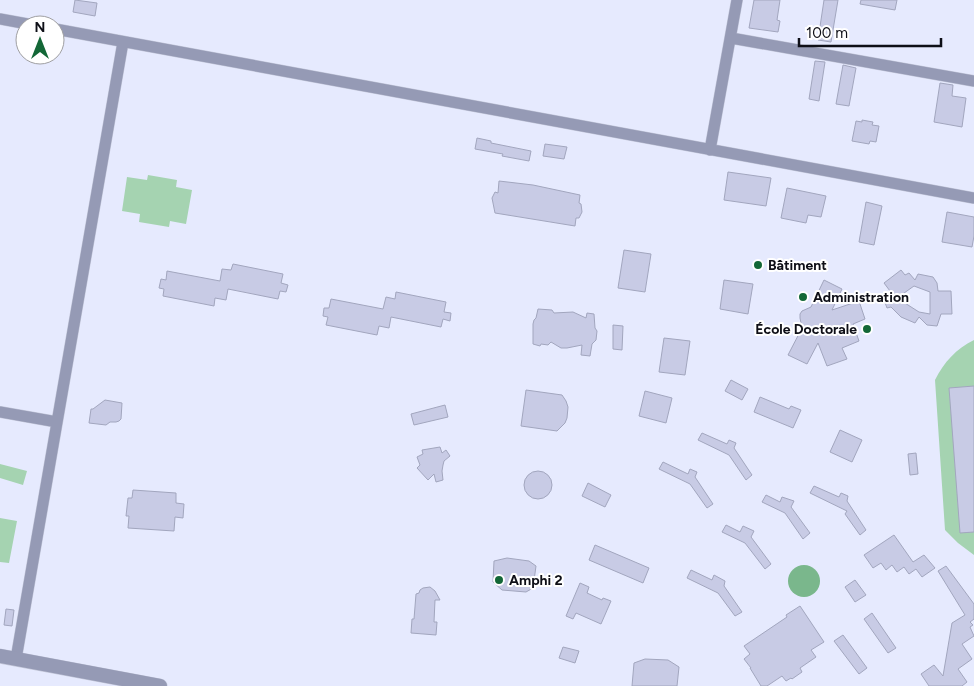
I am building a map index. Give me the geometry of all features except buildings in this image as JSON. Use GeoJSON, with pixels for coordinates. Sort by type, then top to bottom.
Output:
{"type":"FeatureCollection","features":[{"type":"Feature","properties":{"kind":"street"},"geometry":{"type":"LineString","coordinates":[[710,150],[738,0]]}},
{"type":"Feature","properties":{"kind":"street"},"geometry":{"type":"LineString","coordinates":[[0,19],[15,22]]}},
{"type":"Feature","properties":{"kind":"street"},"geometry":{"type":"LineString","coordinates":[[65,31],[974,198]]}},
{"type":"Feature","properties":{"kind":"street"},"geometry":{"type":"LineString","coordinates":[[731,38],[974,81]]}},
{"type":"Feature","properties":{"kind":"street"},"geometry":{"type":"LineString","coordinates":[[16,659],[123,42]]}},
{"type":"Feature","properties":{"kind":"street"},"geometry":{"type":"LineString","coordinates":[[0,412],[57,422]]}},
{"type":"Feature","properties":{"kind":"street"},"geometry":{"type":"LineString","coordinates":[[0,656],[160,686]]}},
{"type":"Feature","properties":{"kind":"shaded area"},"geometry":{"type":"Polygon","coordinates":[[[148,175],[177,180],[176,187],[192,190],[186,224],[170,221],[169,227],[139,222],[140,214],[122,211],[127,177],[147,180],[148,175]]]}},
{"type":"Feature","properties":{"kind":"shaded area"},"geometry":{"type":"Polygon","coordinates":[[[974,340],[974,555],[945,530],[935,380],[942,367],[951,357],[974,340]]]}},
{"type":"Feature","properties":{"kind":"shaded area"},"geometry":{"type":"Polygon","coordinates":[[[0,464],[27,471],[23,485],[0,478],[0,464]]]}},
{"type":"Feature","properties":{"kind":"shaded area"},"geometry":{"type":"Polygon","coordinates":[[[0,518],[17,521],[9,563],[0,562],[0,518]]]}},
{"type":"Feature","properties":{"kind":"shaded area"},"geometry":{"type":"Polygon","coordinates":[[[804,565],[815,570],[820,581],[815,592],[804,597],[793,592],[788,581],[793,570],[804,565]]]}},
{"type":"Feature","properties":{"kind":"place","name":"Bâtiment"},"geometry":{"type":"Point","coordinates":[758,265]}},
{"type":"Feature","properties":{"kind":"place","name":"Administration"},"geometry":{"type":"Point","coordinates":[803,297]}},
{"type":"Feature","properties":{"kind":"place","name":"École Doctorale"},"geometry":{"type":"Point","coordinates":[867,329]}},
{"type":"Feature","properties":{"kind":"place","name":"Amphi 2"},"geometry":{"type":"Point","coordinates":[499,580]}}]}
